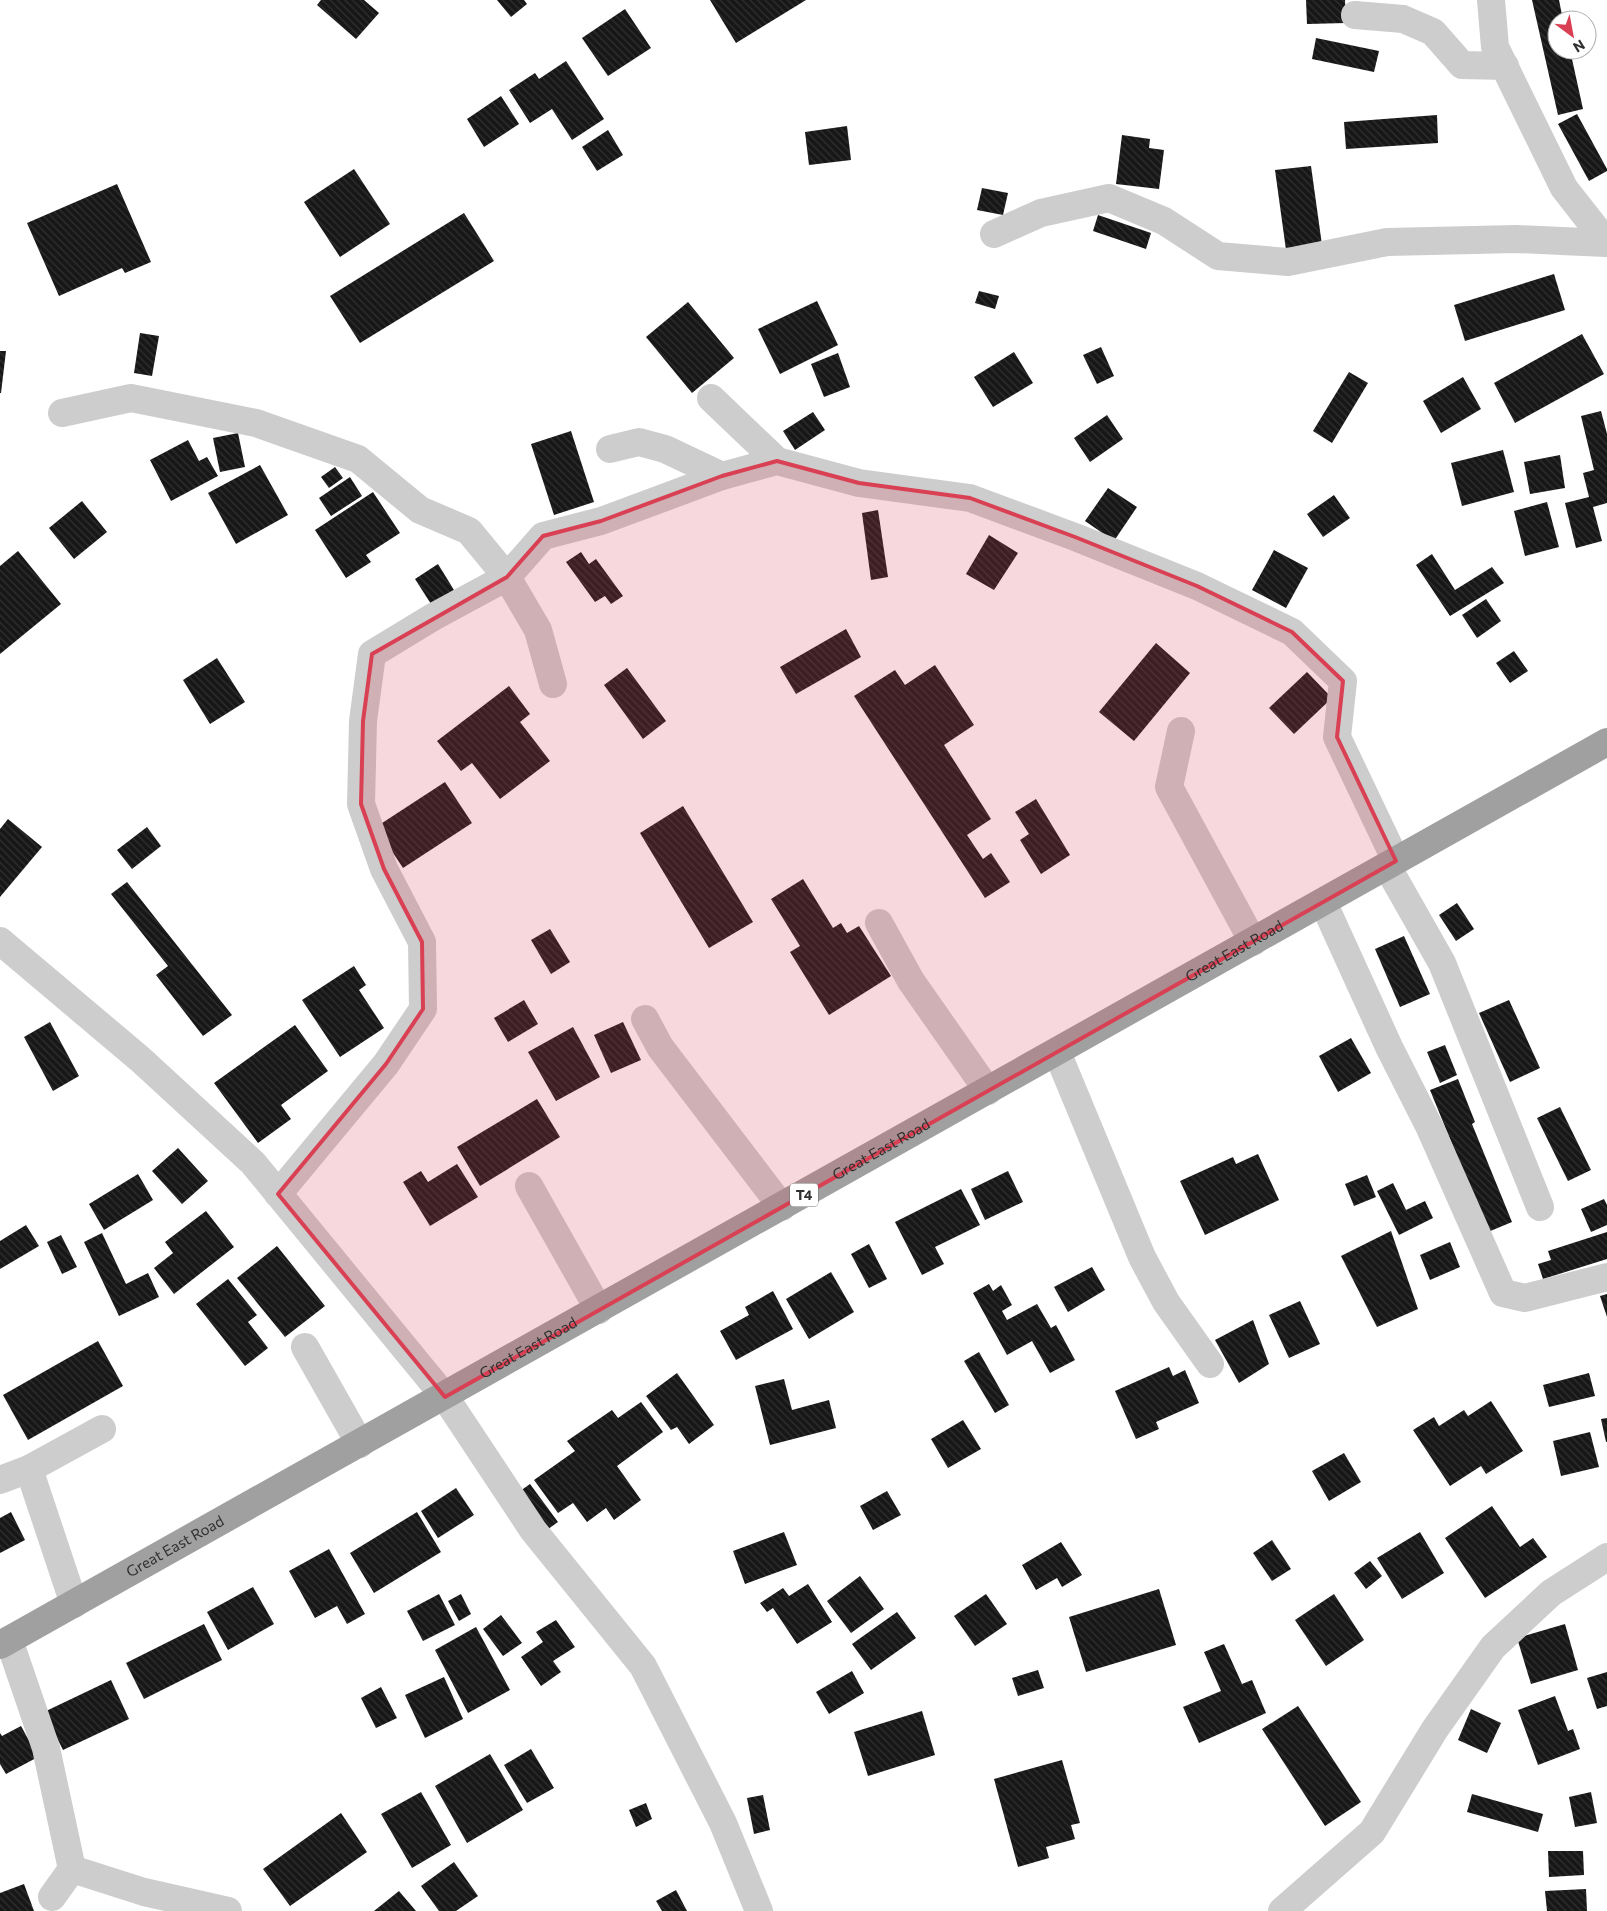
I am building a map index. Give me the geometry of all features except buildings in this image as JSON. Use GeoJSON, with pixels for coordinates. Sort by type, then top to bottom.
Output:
{"type":"FeatureCollection","features":[{"type":"Feature","properties":{"kind":"highway","name":"Great East Road"},"geometry":{"type":"LineString","coordinates":[[4,1643],[600,1310],[1607,742]]}},
{"type":"Feature","properties":{"kind":"street"},"geometry":{"type":"LineString","coordinates":[[1492,0],[1495,47],[1564,188],[1607,243]]}},
{"type":"Feature","properties":{"kind":"street"},"geometry":{"type":"LineString","coordinates":[[1354,15],[1403,19],[1434,32],[1462,65],[1505,66]]}},
{"type":"Feature","properties":{"kind":"street"},"geometry":{"type":"LineString","coordinates":[[994,234],[1041,214],[1109,198],[1164,221],[1218,256],[1288,262],[1388,242],[1516,240],[1607,243]]}},
{"type":"Feature","properties":{"kind":"street"},"geometry":{"type":"LineString","coordinates":[[62,414],[131,398],[256,423],[358,459],[420,510],[469,530],[507,577],[538,630],[553,684]]}},
{"type":"Feature","properties":{"kind":"street"},"geometry":{"type":"LineString","coordinates":[[711,398],[777,461],[859,483],[970,498],[1075,537],[1197,586],[1292,632],[1343,681],[1337,737],[1391,863],[1442,964],[1540,1207]]}},
{"type":"Feature","properties":{"kind":"street"},"geometry":{"type":"LineString","coordinates":[[610,449],[639,442],[665,449],[722,476]]}},
{"type":"Feature","properties":{"kind":"street"},"geometry":{"type":"LineString","coordinates":[[278,1194],[386,1064],[423,1009],[422,942],[384,869],[361,804],[363,721],[372,654],[507,577],[543,536],[602,521],[722,476],[777,461]]}},
{"type":"Feature","properties":{"kind":"street"},"geometry":{"type":"LineString","coordinates":[[1181,731],[1169,787],[1253,942]]}},
{"type":"Feature","properties":{"kind":"street"},"geometry":{"type":"LineString","coordinates":[[1323,902],[1389,1047],[1430,1128],[1503,1293],[1525,1298],[1607,1277]]}},
{"type":"Feature","properties":{"kind":"street"},"geometry":{"type":"LineString","coordinates":[[878,923],[911,981],[988,1091]]}},
{"type":"Feature","properties":{"kind":"street"},"geometry":{"type":"LineString","coordinates":[[0,941],[140,1059],[253,1163],[445,1397],[533,1530],[642,1666],[723,1823],[759,1911]]}},
{"type":"Feature","properties":{"kind":"street"},"geometry":{"type":"LineString","coordinates":[[645,1019],[665,1054],[782,1207]]}},
{"type":"Feature","properties":{"kind":"street"},"geometry":{"type":"LineString","coordinates":[[1057,1052],[1142,1257],[1166,1302],[1210,1364]]}},
{"type":"Feature","properties":{"kind":"street"},"geometry":{"type":"LineString","coordinates":[[529,1186],[600,1310]]}},
{"type":"Feature","properties":{"kind":"street"},"geometry":{"type":"LineString","coordinates":[[305,1347],[360,1444]]}},
{"type":"Feature","properties":{"kind":"street"},"geometry":{"type":"LineString","coordinates":[[0,1480],[29,1469],[102,1429]]}},
{"type":"Feature","properties":{"kind":"street"},"geometry":{"type":"LineString","coordinates":[[29,1469],[74,1604]]}},
{"type":"Feature","properties":{"kind":"street"},"geometry":{"type":"LineString","coordinates":[[1282,1911],[1372,1832],[1435,1729],[1493,1647],[1551,1593],[1607,1557]]}},
{"type":"Feature","properties":{"kind":"street"},"geometry":{"type":"LineString","coordinates":[[4,1643],[46,1748],[72,1869],[52,1897]]}},
{"type":"Feature","properties":{"kind":"street"},"geometry":{"type":"LineString","coordinates":[[72,1869],[144,1892],[228,1911]]}},
{"type":"Feature","properties":{"kind":"highlighted area"},"geometry":{"type":"Polygon","coordinates":[[[777,461],[859,483],[970,498],[1075,537],[1197,586],[1292,632],[1343,681],[1337,737],[1396,861],[445,1397],[278,1194],[386,1064],[423,1009],[422,942],[384,869],[361,804],[363,721],[372,654],[507,577],[543,536],[601,521],[722,476],[777,461]]]}}]}
